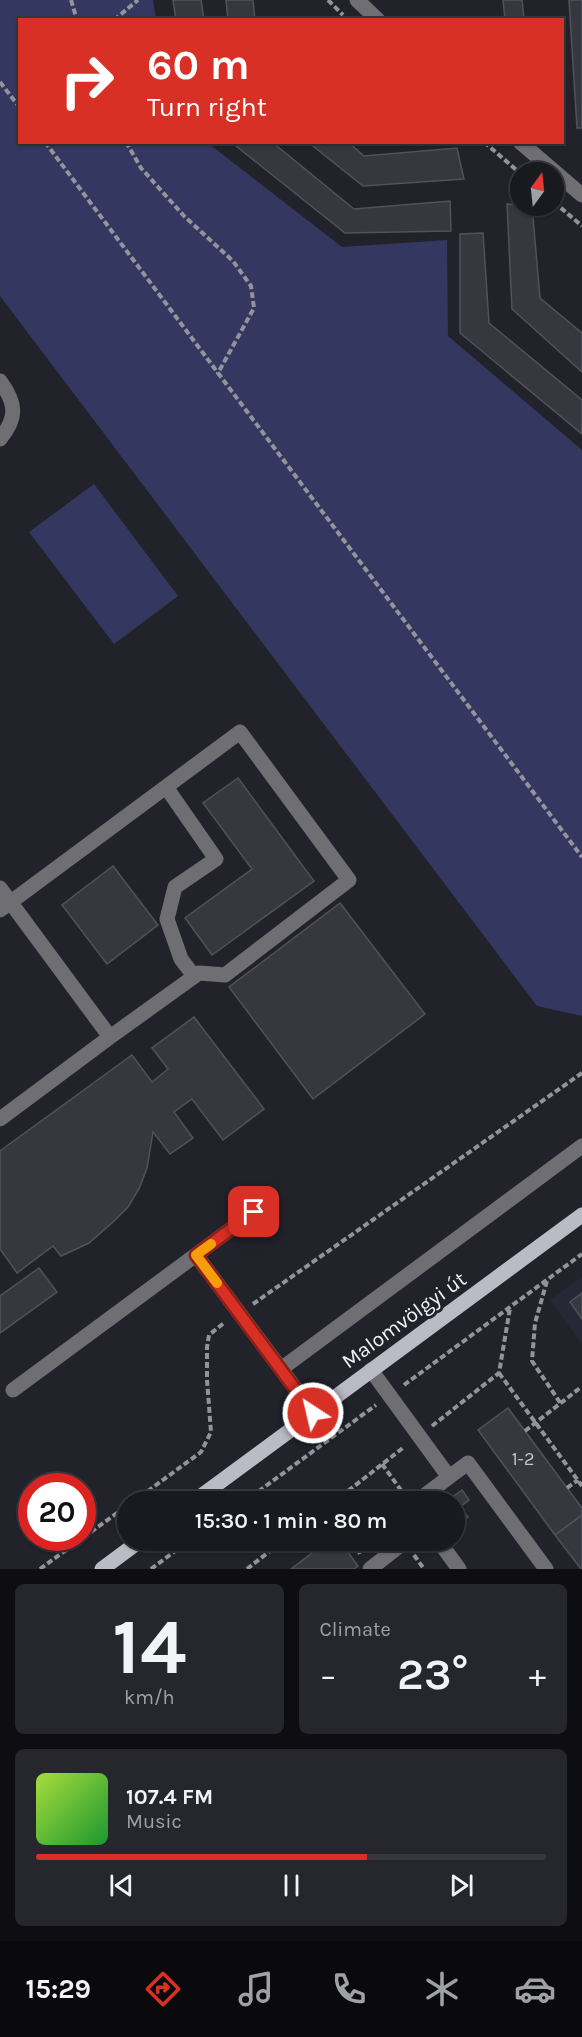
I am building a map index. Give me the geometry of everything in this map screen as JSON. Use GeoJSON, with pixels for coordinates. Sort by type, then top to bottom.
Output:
{"type":"FeatureCollection","features":[{"type":"Feature","properties":{"kind":"main road","name":"Malomvölgyi út"},"geometry":{"type":"LineString","coordinates":[[208,1491],[582,1215]]}},
{"type":"Feature","properties":{"kind":"main road"},"geometry":{"type":"LineString","coordinates":[[102,1569],[126,1551]]}},
{"type":"Feature","properties":{"kind":"street"},"geometry":{"type":"LineString","coordinates":[[357,0],[376,18]]}},
{"type":"Feature","properties":{"kind":"street"},"geometry":{"type":"LineString","coordinates":[[522,144],[582,195]]}},
{"type":"Feature","properties":{"kind":"street"},"geometry":{"type":"LineString","coordinates":[[0,381],[9,393],[15,411],[8,430],[0,439]]}},
{"type":"Feature","properties":{"kind":"street"},"geometry":{"type":"LineString","coordinates":[[0,1119],[194,976],[199,973],[225,975],[349,880],[240,732],[5,906]]}},
{"type":"Feature","properties":{"kind":"street"},"geometry":{"type":"LineString","coordinates":[[166,787],[216,860],[175,887],[167,920],[181,959],[194,976]]}},
{"type":"Feature","properties":{"kind":"street"},"geometry":{"type":"LineString","coordinates":[[0,888],[5,906],[110,1037]]}},
{"type":"Feature","properties":{"kind":"street"},"geometry":{"type":"LineString","coordinates":[[281,1369],[582,1146]]}},
{"type":"Feature","properties":{"kind":"street"},"geometry":{"type":"LineString","coordinates":[[13,1390],[254,1212]]}},
{"type":"Feature","properties":{"kind":"street"},"geometry":{"type":"LineString","coordinates":[[196,1255],[313,1413]]}},
{"type":"Feature","properties":{"kind":"street"},"geometry":{"type":"LineString","coordinates":[[371,1370],[449,1477]]}},
{"type":"Feature","properties":{"kind":"street"},"geometry":{"type":"LineString","coordinates":[[431,1491],[468,1463],[546,1569]]}},
{"type":"Feature","properties":{"kind":"street"},"geometry":{"type":"LineString","coordinates":[[370,1569],[393,1551]]}},
{"type":"Feature","properties":{"kind":"street"},"geometry":{"type":"LineString","coordinates":[[446,1551],[459,1569]]}},
{"type":"Feature","properties":{"kind":"path"},"geometry":{"type":"LineString","coordinates":[[71,0],[76,18]]}},
{"type":"Feature","properties":{"kind":"path"},"geometry":{"type":"LineString","coordinates":[[116,18],[138,0]]}},
{"type":"Feature","properties":{"kind":"path"},"geometry":{"type":"LineString","coordinates":[[328,0],[346,18]]}},
{"type":"Feature","properties":{"kind":"path"},"geometry":{"type":"LineString","coordinates":[[0,82],[18,105]]}},
{"type":"Feature","properties":{"kind":"path"},"geometry":{"type":"LineString","coordinates":[[46,144],[582,858]]}},
{"type":"Feature","properties":{"kind":"path"},"geometry":{"type":"LineString","coordinates":[[127,144],[141,168],[184,216],[233,261],[251,286],[254,308],[218,373]]}},
{"type":"Feature","properties":{"kind":"path"},"geometry":{"type":"LineString","coordinates":[[486,144],[510,164]]}},
{"type":"Feature","properties":{"kind":"path"},"geometry":{"type":"LineString","coordinates":[[564,211],[582,226]]}},
{"type":"Feature","properties":{"kind":"path"},"geometry":{"type":"LineString","coordinates":[[148,1491],[201,1452],[207,1443],[211,1432],[207,1380],[208,1335],[582,1073]]}},
{"type":"Feature","properties":{"kind":"path"},"geometry":{"type":"LineString","coordinates":[[348,1491],[499,1374],[510,1307],[582,1254]]}},
{"type":"Feature","properties":{"kind":"path"},"geometry":{"type":"LineString","coordinates":[[547,1280],[535,1323],[532,1361],[561,1404]]}},
{"type":"Feature","properties":{"kind":"path"},"geometry":{"type":"LineString","coordinates":[[499,1374],[582,1486]]}},
{"type":"Feature","properties":{"kind":"path"},"geometry":{"type":"LineString","coordinates":[[525,1431],[580,1388],[582,1389]]}},
{"type":"Feature","properties":{"kind":"path"},"geometry":{"type":"LineString","coordinates":[[382,1464],[401,1491]]}},
{"type":"Feature","properties":{"kind":"path"},"geometry":{"type":"LineString","coordinates":[[567,1488],[578,1480]]}},
{"type":"Feature","properties":{"kind":"path"},"geometry":{"type":"LineString","coordinates":[[40,1569],[117,1513]]}},
{"type":"Feature","properties":{"kind":"path"},"geometry":{"type":"LineString","coordinates":[[151,1569],[175,1551]]}},
{"type":"Feature","properties":{"kind":"path"},"geometry":{"type":"LineString","coordinates":[[247,1569],[253,1567],[271,1551]]}},
{"type":"Feature","properties":{"kind":"shaded area"},"geometry":{"type":"Polygon","coordinates":[[[0,0],[153,0],[156,18],[18,18],[18,144],[209,144],[342,247],[447,240],[448,336],[582,450],[582,1016],[537,1006],[0,296],[0,0]]]}},
{"type":"Feature","properties":{"kind":"shaded area"},"geometry":{"type":"Polygon","coordinates":[[[94,484],[178,596],[114,644],[29,532],[94,484]]]}},
{"type":"Feature","properties":{"kind":"shaded area"},"geometry":{"type":"Polygon","coordinates":[[[582,1277],[582,1344],[550,1300],[582,1277]]]}},
{"type":"Feature","properties":{"kind":"building"},"geometry":{"type":"Polygon","coordinates":[[[173,0],[201,0],[204,18],[176,18],[173,0]]]}},
{"type":"Feature","properties":{"kind":"building"},"geometry":{"type":"Polygon","coordinates":[[[226,0],[253,0],[255,18],[228,18],[226,0]]]}},
{"type":"Feature","properties":{"kind":"building"},"geometry":{"type":"Polygon","coordinates":[[[503,0],[522,0],[524,18],[505,18],[503,0]]]}},
{"type":"Feature","properties":{"kind":"building"},"geometry":{"type":"Polygon","coordinates":[[[569,0],[582,0],[582,128],[577,128],[569,0]]]}},
{"type":"Feature","properties":{"kind":"building"},"geometry":{"type":"Polygon","coordinates":[[[234,144],[274,144],[354,209],[450,201],[451,231],[345,233],[234,144]]]}},
{"type":"Feature","properties":{"kind":"building"},"geometry":{"type":"Polygon","coordinates":[[[310,144],[350,144],[364,156],[457,148],[464,179],[363,186],[310,144]]]}},
{"type":"Feature","properties":{"kind":"building"},"geometry":{"type":"Polygon","coordinates":[[[507,204],[510,204],[510,216],[533,216],[540,298],[582,333],[582,372],[512,309],[507,204]]]}},
{"type":"Feature","properties":{"kind":"building"},"geometry":{"type":"Polygon","coordinates":[[[483,233],[489,323],[582,400],[582,434],[460,333],[460,234],[483,233]]]}},
{"type":"Feature","properties":{"kind":"building"},"geometry":{"type":"Polygon","coordinates":[[[238,778],[314,881],[212,955],[185,918],[252,869],[203,803],[238,778]]]}},
{"type":"Feature","properties":{"kind":"building"},"geometry":{"type":"Polygon","coordinates":[[[113,866],[158,925],[107,964],[62,905],[113,866]]]}},
{"type":"Feature","properties":{"kind":"building"},"geometry":{"type":"Polygon","coordinates":[[[340,903],[425,1014],[313,1099],[229,987],[340,903]]]}},
{"type":"Feature","properties":{"kind":"building"},"geometry":{"type":"Polygon","coordinates":[[[194,1017],[264,1109],[223,1140],[192,1099],[174,1112],[193,1138],[170,1154],[153,1132],[147,1168],[139,1189],[128,1207],[113,1222],[89,1243],[61,1256],[53,1246],[17,1273],[0,1249],[0,1151],[132,1055],[152,1082],[168,1069],[152,1048],[194,1017]]]}},
{"type":"Feature","properties":{"kind":"building"},"geometry":{"type":"Polygon","coordinates":[[[39,1268],[57,1292],[0,1333],[0,1296],[39,1268]]]}},
{"type":"Feature","properties":{"kind":"building"},"geometry":{"type":"Polygon","coordinates":[[[582,1293],[582,1319],[570,1302],[582,1293]]]}},
{"type":"Feature","properties":{"kind":"building"},"geometry":{"type":"Polygon","coordinates":[[[508,1408],[582,1508],[582,1515],[555,1535],[478,1430],[508,1408]]]}},
{"type":"Feature","properties":{"kind":"building"},"geometry":{"type":"Polygon","coordinates":[[[582,1515],[582,1569],[581,1569],[555,1535],[582,1515]]]}},
{"type":"Feature","properties":{"kind":"building"},"geometry":{"type":"Polygon","coordinates":[[[315,1551],[347,1551],[358,1566],[354,1569],[291,1569],[315,1551]]]}},
{"type":"Feature","properties":{"kind":"slow traffic"},"geometry":{"type":"LineString","coordinates":[[211,1244],[196,1255],[217,1283]]}},
{"type":"Feature","properties":{"kind":"route"},"geometry":{"type":"LineString","coordinates":[[254,1212],[196,1255],[313,1413]]}}]}
